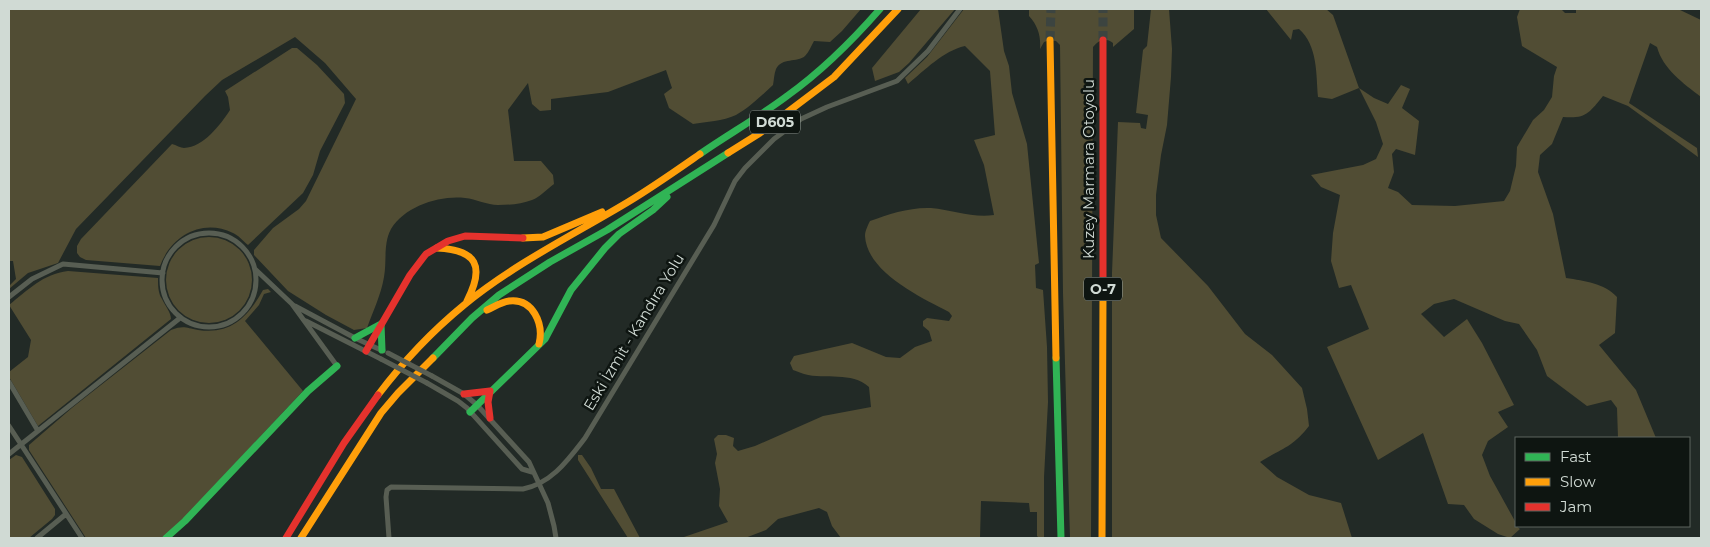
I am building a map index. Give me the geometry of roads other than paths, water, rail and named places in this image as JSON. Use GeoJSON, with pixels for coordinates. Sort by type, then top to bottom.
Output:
{"type":"FeatureCollection","features":[{"type":"Feature","properties":{"kind":"main road"},"geometry":{"type":"LineString","coordinates":[[286,538],[364,411],[402,364],[464,305],[528,259],[632,200],[790,94],[829,62],[859,33],[880,9]]}},
{"type":"Feature","properties":{"kind":"main road","name":"D605"},"geometry":{"type":"LineString","coordinates":[[679,185],[760,133],[811,95],[845,66],[898,9]]}},
{"type":"Feature","properties":{"kind":"main road"},"geometry":{"type":"LineString","coordinates":[[1050,40],[1054,300],[1062,538]]}},
{"type":"Feature","properties":{"kind":"main road","name":"Kuzey Marmara Otoyolu"},"geometry":{"type":"LineString","coordinates":[[1102,538],[1103,40]]}},
{"type":"Feature","properties":{"kind":"main road"},"geometry":{"type":"LineString","coordinates":[[301,538],[352,455],[381,413],[472,318],[500,295],[550,262],[607,230],[679,185]]}},
{"type":"Feature","properties":{"kind":"main road"},"geometry":{"type":"LineString","coordinates":[[470,412],[545,339],[571,290],[600,253],[619,234],[653,210],[679,185]]}},
{"type":"Feature","properties":{"kind":"main road"},"geometry":{"type":"LineString","coordinates":[[366,351],[417,265],[426,254],[448,241],[465,236],[543,237],[632,200]]}},
{"type":"Feature","properties":{"kind":"main road"},"geometry":{"type":"LineString","coordinates":[[437,248],[452,248],[465,252],[476,266],[478,274],[476,285],[464,305]]}},
{"type":"Feature","properties":{"kind":"main road"},"geometry":{"type":"LineString","coordinates":[[472,318],[510,301],[527,305],[534,311],[539,320],[541,339],[538,347]]}},
{"type":"Feature","properties":{"kind":"main road"},"geometry":{"type":"LineString","coordinates":[[355,338],[381,324]]}},
{"type":"Feature","properties":{"kind":"main road"},"geometry":{"type":"LineString","coordinates":[[381,324],[385,352]]}},
{"type":"Feature","properties":{"kind":"main road"},"geometry":{"type":"LineString","coordinates":[[166,538],[185,521],[308,391],[337,366]]}},
{"type":"Feature","properties":{"kind":"main road"},"geometry":{"type":"LineString","coordinates":[[464,394],[490,391]]}},
{"type":"Feature","properties":{"kind":"main road"},"geometry":{"type":"LineString","coordinates":[[490,391],[488,410],[490,418]]}},
{"type":"Feature","properties":{"kind":"street","name":"Eski İzmit - Kandıra Yolu"},"geometry":{"type":"LineString","coordinates":[[538,484],[557,472],[585,438],[714,225],[736,181],[745,168],[774,139],[801,119],[827,106],[897,81],[928,51],[960,9]]}},
{"type":"Feature","properties":{"kind":"street"},"geometry":{"type":"LineString","coordinates":[[212,233],[225,236],[237,242],[247,252],[255,269],[256,283],[253,298],[246,310],[235,320],[221,326],[206,327],[192,324],[180,318],[169,304],[163,289],[163,273],[167,260],[174,248],[185,240],[198,235],[212,233]]}},
{"type":"Feature","properties":{"kind":"street"},"geometry":{"type":"LineString","coordinates":[[9,297],[32,279],[64,264],[163,273]]}},
{"type":"Feature","properties":{"kind":"street"},"geometry":{"type":"LineString","coordinates":[[255,269],[292,304],[337,366]]}},
{"type":"Feature","properties":{"kind":"street"},"geometry":{"type":"LineString","coordinates":[[292,304],[432,376],[464,394],[477,405],[529,462],[548,503],[556,538]]}},
{"type":"Feature","properties":{"kind":"street"},"geometry":{"type":"LineString","coordinates":[[9,454],[180,318]]}},
{"type":"Feature","properties":{"kind":"street"},"geometry":{"type":"LineString","coordinates":[[305,321],[366,351],[458,401],[522,469],[532,472]]}},
{"type":"Feature","properties":{"kind":"street"},"geometry":{"type":"LineString","coordinates":[[9,382],[38,431]]}},
{"type":"Feature","properties":{"kind":"street"},"geometry":{"type":"LineString","coordinates":[[9,426],[82,538]]}},
{"type":"Feature","properties":{"kind":"street"},"geometry":{"type":"LineString","coordinates":[[389,538],[386,497],[387,490],[391,488],[523,489],[538,484]]}},
{"type":"Feature","properties":{"kind":"street"},"geometry":{"type":"LineString","coordinates":[[37,538],[66,514]]}},
{"type":"Feature","properties":{"kind":"tunnel"},"geometry":{"type":"LineString","coordinates":[[1050,40],[1051,9]]}},
{"type":"Feature","properties":{"kind":"tunnel"},"geometry":{"type":"LineString","coordinates":[[1103,9],[1103,40]]}}]}
